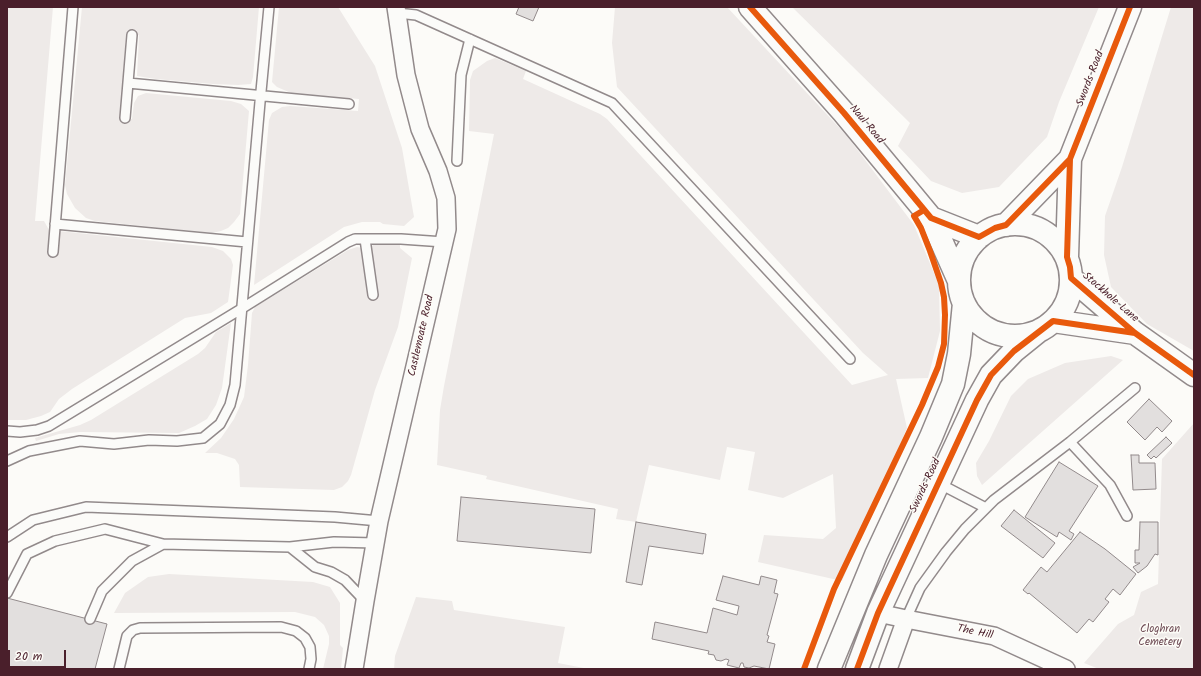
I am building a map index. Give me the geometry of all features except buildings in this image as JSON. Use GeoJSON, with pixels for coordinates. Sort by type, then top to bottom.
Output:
{"type":"FeatureCollection","features":[{"type":"Feature","properties":{"kind":"main road","name":"Naul Road"},"geometry":{"type":"LineString","coordinates":[[750,7],[844,113],[931,218],[959,281]]}},
{"type":"Feature","properties":{"kind":"main road","name":"Swords Road"},"geometry":{"type":"LineString","coordinates":[[1069,267],[1070,159],[1130,7]]}},
{"type":"Feature","properties":{"kind":"main road","name":"Swords Road"},"geometry":{"type":"LineString","coordinates":[[1006,225],[1070,159]]}},
{"type":"Feature","properties":{"kind":"main road","name":"Naul Road"},"geometry":{"type":"LineString","coordinates":[[931,218],[979,237]]}},
{"type":"Feature","properties":{"kind":"main road"},"geometry":{"type":"LineString","coordinates":[[1022,224],[1040,230],[1054,239],[1059,245],[1069,267],[1071,289],[1065,306],[1047,326],[1030,334],[1012,336],[992,331],[980,323],[972,315],[960,292],[960,268],[968,250],[979,237],[995,228],[1006,225],[1022,224]]}},
{"type":"Feature","properties":{"kind":"main road","name":"Stockhole Lane"},"geometry":{"type":"LineString","coordinates":[[1069,267],[1135,333],[1194,374]]}},
{"type":"Feature","properties":{"kind":"main road","name":"Swords Road"},"geometry":{"type":"LineString","coordinates":[[829,669],[876,556],[931,437],[953,384],[959,354],[964,302]]}},
{"type":"Feature","properties":{"kind":"main road","name":"Swords Road"},"geometry":{"type":"LineString","coordinates":[[857,669],[878,613],[976,400],[991,375],[1014,351],[1047,326]]}},
{"type":"Feature","properties":{"kind":"main road","name":"Stockhole Lane"},"geometry":{"type":"LineString","coordinates":[[1047,326],[1135,333]]}},
{"type":"Feature","properties":{"kind":"street","name":"Castlemoate Road"},"geometry":{"type":"LineString","coordinates":[[354,669],[379,521],[447,229],[446,198],[438,171],[420,129],[406,75],[397,10]]}},
{"type":"Feature","properties":{"kind":"street","name":"The Hill"},"geometry":{"type":"LineString","coordinates":[[878,613],[994,636],[1066,669]]}},
{"type":"Feature","properties":{"kind":"street"},"geometry":{"type":"LineString","coordinates":[[888,669],[906,619]]}},
{"type":"Feature","properties":{"kind":"lane"},"geometry":{"type":"LineString","coordinates":[[53,252],[73,7]]}},
{"type":"Feature","properties":{"kind":"lane"},"geometry":{"type":"LineString","coordinates":[[7,460],[29,451],[80,442],[114,444],[149,440],[177,442],[204,438],[220,424],[230,405],[236,385],[241,309],[269,7]]}},
{"type":"Feature","properties":{"kind":"lane"},"geometry":{"type":"LineString","coordinates":[[397,10],[416,15],[612,104],[850,359]]}},
{"type":"Feature","properties":{"kind":"lane"},"geometry":{"type":"LineString","coordinates":[[125,118],[132,35]]}},
{"type":"Feature","properties":{"kind":"lane"},"geometry":{"type":"LineString","coordinates":[[458,161],[461,75],[470,39]]}},
{"type":"Feature","properties":{"kind":"lane"},"geometry":{"type":"LineString","coordinates":[[128,83],[349,104]]}},
{"type":"Feature","properties":{"kind":"lane"},"geometry":{"type":"LineString","coordinates":[[55,224],[247,242]]}},
{"type":"Feature","properties":{"kind":"lane"},"geometry":{"type":"LineString","coordinates":[[7,431],[20,432],[36,430],[49,426],[348,242],[355,239],[401,239],[444,242]]}},
{"type":"Feature","properties":{"kind":"lane"},"geometry":{"type":"LineString","coordinates":[[365,239],[373,295]]}},
{"type":"Feature","properties":{"kind":"lane"},"geometry":{"type":"LineString","coordinates":[[906,619],[920,588],[946,552],[986,508],[994,500],[1070,442],[1135,388]]}},
{"type":"Feature","properties":{"kind":"lane"},"geometry":{"type":"LineString","coordinates":[[1070,442],[1110,485],[1127,516]]}},
{"type":"Feature","properties":{"kind":"lane"},"geometry":{"type":"LineString","coordinates":[[938,483],[986,508]]}},
{"type":"Feature","properties":{"kind":"lane"},"geometry":{"type":"LineString","coordinates":[[7,537],[33,520],[86,507],[379,521]]}},
{"type":"Feature","properties":{"kind":"lane"},"geometry":{"type":"LineString","coordinates":[[7,593],[27,554],[55,541],[105,528],[163,544],[290,547],[334,542],[375,543]]}},
{"type":"Feature","properties":{"kind":"lane"},"geometry":{"type":"LineString","coordinates":[[90,619],[102,592],[132,561],[163,544]]}},
{"type":"Feature","properties":{"kind":"lane"},"geometry":{"type":"LineString","coordinates":[[290,547],[315,568],[331,572],[345,580],[365,601]]}},
{"type":"Feature","properties":{"kind":"lane"},"geometry":{"type":"LineString","coordinates":[[119,669],[127,636],[133,630],[140,628],[281,627],[296,631],[305,638],[310,647],[311,659],[309,669]]}},
{"type":"Feature","properties":{"kind":"green space"},"geometry":{"type":"Polygon","coordinates":[[[7,7],[53,7],[35,221],[44,221],[49,230],[212,247],[223,251],[231,259],[233,265],[228,302],[211,313],[185,318],[72,389],[59,399],[50,412],[26,420],[7,420],[7,7]]]}},
{"type":"Feature","properties":{"kind":"green space"},"geometry":{"type":"Polygon","coordinates":[[[82,7],[259,7],[253,77],[251,84],[213,84],[137,76],[139,35],[126,34],[120,118],[132,119],[134,103],[138,96],[146,93],[231,101],[241,104],[249,111],[240,214],[228,228],[212,233],[95,221],[86,218],[75,208],[67,194],[65,185],[82,7]]]}},
{"type":"Feature","properties":{"kind":"green space"},"geometry":{"type":"Polygon","coordinates":[[[279,7],[338,7],[375,66],[402,148],[414,217],[404,226],[383,224],[380,222],[362,222],[344,227],[254,285],[269,120],[272,113],[282,107],[290,106],[358,111],[359,99],[291,93],[277,87],[272,82],[279,7]]]}},
{"type":"Feature","properties":{"kind":"green space"},"geometry":{"type":"Polygon","coordinates":[[[615,7],[727,7],[847,136],[914,225],[939,285],[940,331],[928,378],[896,379],[907,428],[842,581],[758,562],[764,535],[823,539],[836,528],[833,474],[783,498],[748,490],[755,452],[727,447],[720,480],[649,465],[636,522],[616,519],[618,509],[486,479],[487,476],[437,465],[440,410],[444,386],[494,134],[469,131],[470,80],[473,71],[487,61],[495,58],[526,71],[523,79],[600,114],[607,119],[852,385],[888,375],[863,353],[617,87],[612,43],[615,7]]]}},
{"type":"Feature","properties":{"kind":"green space"},"geometry":{"type":"Polygon","coordinates":[[[792,7],[1099,7],[1059,102],[1047,137],[999,187],[962,193],[931,181],[898,146],[910,123],[792,7]]]}},
{"type":"Feature","properties":{"kind":"green space"},"geometry":{"type":"Polygon","coordinates":[[[1171,7],[1194,7],[1194,351],[1147,324],[1111,287],[1104,255],[1105,216],[1122,167],[1171,7]]]}},
{"type":"Feature","properties":{"kind":"green space"},"geometry":{"type":"Polygon","coordinates":[[[375,243],[400,243],[400,248],[412,258],[398,327],[375,390],[348,481],[342,487],[334,490],[240,487],[239,465],[235,459],[217,453],[205,453],[221,438],[234,419],[244,397],[252,313],[255,307],[348,250],[357,247],[362,248],[370,297],[378,295],[371,251],[372,246],[375,243]]]}},
{"type":"Feature","properties":{"kind":"green space"},"geometry":{"type":"Polygon","coordinates":[[[231,323],[222,388],[216,405],[207,419],[179,433],[80,432],[59,434],[36,441],[35,438],[80,425],[91,420],[198,354],[205,348],[216,332],[231,323]]]}},
{"type":"Feature","properties":{"kind":"green space"},"geometry":{"type":"Polygon","coordinates":[[[1111,356],[1123,360],[982,485],[977,476],[976,463],[989,441],[1011,396],[1028,379],[1065,363],[1111,356]]]}},
{"type":"Feature","properties":{"kind":"green space","name":"Cloghran Cemetery"},"geometry":{"type":"Polygon","coordinates":[[[1194,423],[1194,669],[1099,669],[1084,663],[1118,624],[1134,615],[1141,592],[1158,584],[1162,459],[1194,423]]]}},
{"type":"Feature","properties":{"kind":"green space"},"geometry":{"type":"Polygon","coordinates":[[[169,574],[313,582],[330,587],[340,603],[340,645],[343,648],[341,669],[323,669],[329,644],[329,636],[324,625],[315,617],[295,612],[114,613],[125,593],[148,577],[169,574]]]}},
{"type":"Feature","properties":{"kind":"green space"},"geometry":{"type":"Polygon","coordinates":[[[416,597],[452,601],[454,610],[565,627],[558,663],[589,669],[394,669],[395,656],[416,597]]]}},
{"type":"Feature","properties":{"kind":"cycle path"},"geometry":{"type":"LineString","coordinates":[[750,7],[844,113],[931,218],[979,237],[995,228],[1006,225],[1070,159]]}},
{"type":"Feature","properties":{"kind":"cycle path"},"geometry":{"type":"LineString","coordinates":[[1130,7],[1070,159],[1067,257],[1071,278],[1135,333],[1194,375]]}},
{"type":"Feature","properties":{"kind":"cycle path"},"geometry":{"type":"LineString","coordinates":[[804,669],[834,589],[922,405],[938,367],[944,344],[944,297],[941,283],[930,251],[921,228],[914,216],[924,210]]}},
{"type":"Feature","properties":{"kind":"cycle path"},"geometry":{"type":"LineString","coordinates":[[857,669],[878,613],[977,400],[991,375],[1014,351],[1053,321],[1135,333]]}}]}
